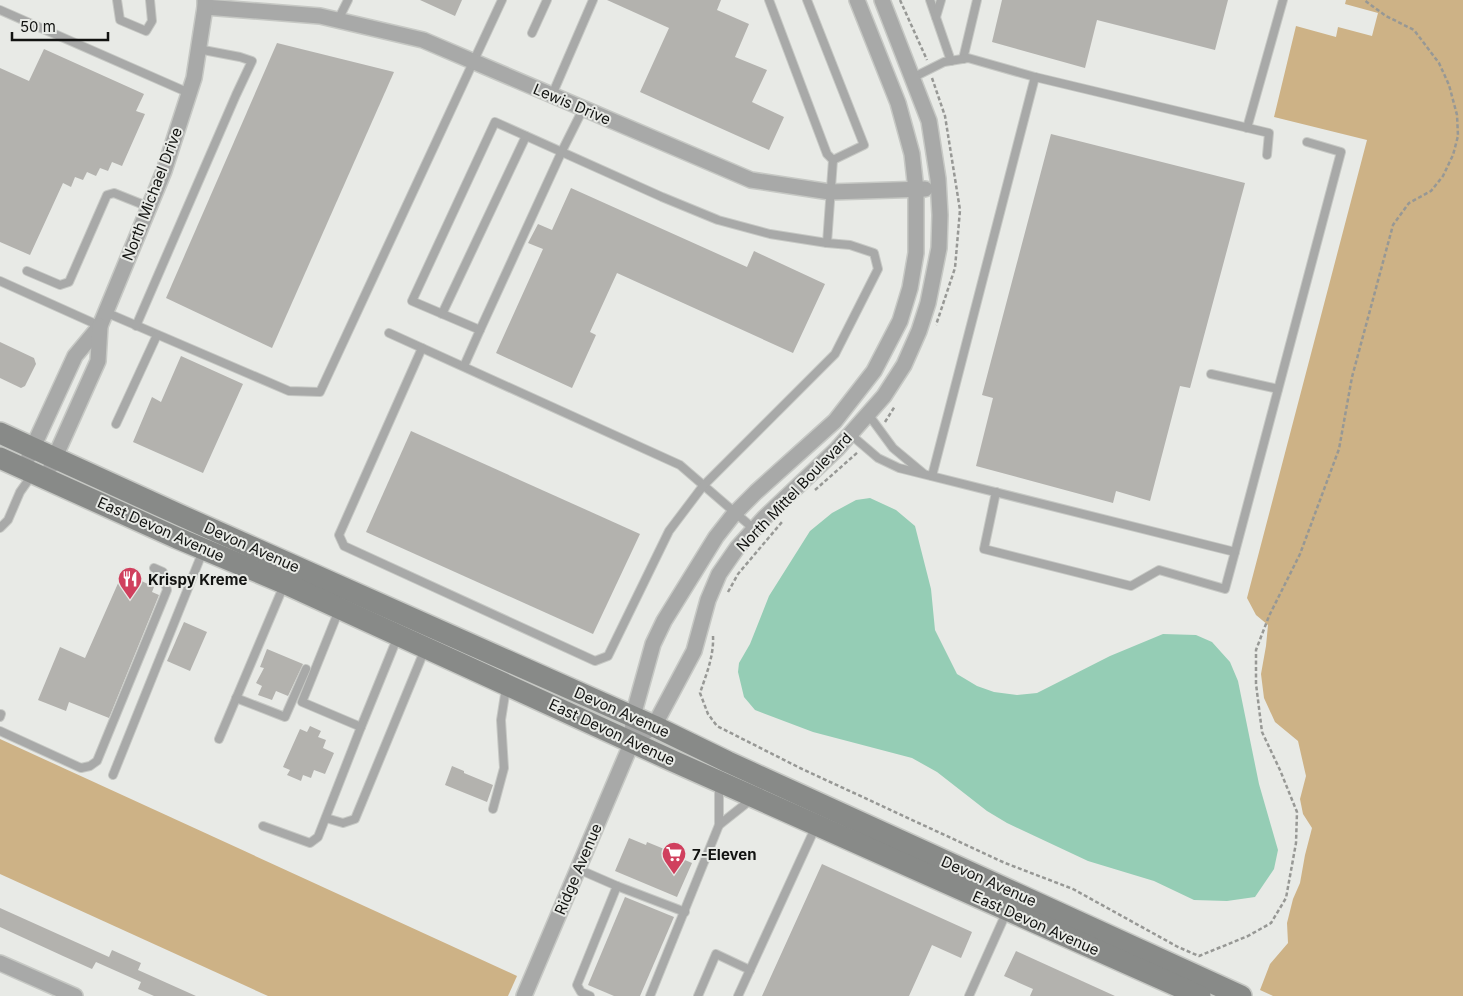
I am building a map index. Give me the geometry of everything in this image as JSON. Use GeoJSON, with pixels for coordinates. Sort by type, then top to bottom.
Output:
{"type":"FeatureCollection","features":[{"type":"Feature","properties":{"kind":"main road","name":"Devon Avenue"},"geometry":{"type":"LineString","coordinates":[[0,433],[55,457],[100,490],[633,716],[654,726],[724,772],[1011,902],[1199,991],[1241,996]]}},
{"type":"Feature","properties":{"kind":"main road"},"geometry":{"type":"LineString","coordinates":[[0,458],[34,473]]}},
{"type":"Feature","properties":{"kind":"main road","name":"East Devon Avenue"},"geometry":{"type":"LineString","coordinates":[[34,473],[100,490],[204,549],[340,608],[632,742],[724,772],[755,797],[821,815]]}},
{"type":"Feature","properties":{"kind":"street","name":"North Mittel Boulevard"},"geometry":{"type":"LineString","coordinates":[[632,742],[633,716],[653,644],[664,621],[716,537],[734,514],[756,492],[835,421],[874,371],[900,321],[910,288],[916,253],[916,190],[912,154],[898,104],[857,0]]}},
{"type":"Feature","properties":{"kind":"street","name":"North Mittel Boulevard"},"geometry":{"type":"LineString","coordinates":[[632,742],[654,726],[694,651],[708,600],[719,574],[737,548],[754,529],[837,449],[884,396],[904,365],[919,331],[928,303],[939,248],[940,215],[934,146],[929,121],[882,0]]}},
{"type":"Feature","properties":{"kind":"street","name":"Lewis Drive"},"geometry":{"type":"LineString","coordinates":[[205,4],[320,16],[423,40],[751,180],[830,192],[938,188]]}},
{"type":"Feature","properties":{"kind":"street","name":"North Michael Drive"},"geometry":{"type":"LineString","coordinates":[[34,473],[33,447],[75,356],[102,319],[164,171],[194,78],[205,4]]}},
{"type":"Feature","properties":{"kind":"street","name":"North Michael Drive"},"geometry":{"type":"LineString","coordinates":[[34,473],[55,457],[98,361],[102,319]]}},
{"type":"Feature","properties":{"kind":"street","name":"Ridge Avenue"},"geometry":{"type":"LineString","coordinates":[[524,996],[632,742]]}},
{"type":"Feature","properties":{"kind":"street"},"geometry":{"type":"LineString","coordinates":[[0,962],[75,996]]}},
{"type":"Feature","properties":{"kind":"lane"},"geometry":{"type":"LineString","coordinates":[[116,0],[120,20],[146,31],[152,21],[150,0]]}},
{"type":"Feature","properties":{"kind":"lane"},"geometry":{"type":"LineString","coordinates":[[338,20],[348,0]]}},
{"type":"Feature","properties":{"kind":"lane"},"geometry":{"type":"LineString","coordinates":[[0,281],[102,319],[136,326],[289,391],[320,392],[502,0]]}},
{"type":"Feature","properties":{"kind":"lane"},"geometry":{"type":"LineString","coordinates":[[532,33],[548,0]]}},
{"type":"Feature","properties":{"kind":"lane"},"geometry":{"type":"LineString","coordinates":[[552,95],[593,0]]}},
{"type":"Feature","properties":{"kind":"lane"},"geometry":{"type":"LineString","coordinates":[[769,0],[827,154],[833,160]]}},
{"type":"Feature","properties":{"kind":"lane"},"geometry":{"type":"LineString","coordinates":[[807,0],[864,145],[833,160]]}},
{"type":"Feature","properties":{"kind":"lane"},"geometry":{"type":"LineString","coordinates":[[930,0],[952,61]]}},
{"type":"Feature","properties":{"kind":"lane"},"geometry":{"type":"LineString","coordinates":[[936,17],[941,0]]}},
{"type":"Feature","properties":{"kind":"lane"},"geometry":{"type":"LineString","coordinates":[[963,59],[977,0]]}},
{"type":"Feature","properties":{"kind":"lane"},"geometry":{"type":"LineString","coordinates":[[1247,128],[1284,0]]}},
{"type":"Feature","properties":{"kind":"lane"},"geometry":{"type":"LineString","coordinates":[[0,10],[189,93]]}},
{"type":"Feature","properties":{"kind":"lane"},"geometry":{"type":"LineString","coordinates":[[136,326],[236,94],[252,62],[240,57],[198,50]]}},
{"type":"Feature","properties":{"kind":"lane"},"geometry":{"type":"LineString","coordinates":[[912,78],[944,62],[968,58],[1035,77],[1269,133],[1267,155]]}},
{"type":"Feature","properties":{"kind":"lane"},"geometry":{"type":"LineString","coordinates":[[928,475],[1035,77]]}},
{"type":"Feature","properties":{"kind":"lane"},"geometry":{"type":"LineString","coordinates":[[464,366],[583,109]]}},
{"type":"Feature","properties":{"kind":"lane"},"geometry":{"type":"LineString","coordinates":[[422,348],[339,536],[344,546],[595,661],[608,656],[669,532],[704,486],[835,354],[878,269],[874,253],[850,245],[770,234],[718,220],[495,122],[412,301],[480,330]]}},
{"type":"Feature","properties":{"kind":"lane"},"geometry":{"type":"LineString","coordinates":[[442,314],[526,136]]}},
{"type":"Feature","properties":{"kind":"lane"},"geometry":{"type":"LineString","coordinates":[[996,492],[984,549],[1131,586],[1159,570],[1225,589],[1341,152],[1307,142]]}},
{"type":"Feature","properties":{"kind":"lane"},"geometry":{"type":"LineString","coordinates":[[827,242],[833,160]]}},
{"type":"Feature","properties":{"kind":"lane"},"geometry":{"type":"LineString","coordinates":[[27,271],[60,285],[69,282],[107,195],[114,193],[149,207]]}},
{"type":"Feature","properties":{"kind":"lane"},"geometry":{"type":"LineString","coordinates":[[389,333],[680,465],[734,514],[754,529]]}},
{"type":"Feature","properties":{"kind":"lane"},"geometry":{"type":"LineString","coordinates":[[116,424],[157,335]]}},
{"type":"Feature","properties":{"kind":"lane"},"geometry":{"type":"LineString","coordinates":[[1211,374],[1278,390]]}},
{"type":"Feature","properties":{"kind":"lane"},"geometry":{"type":"LineString","coordinates":[[868,414],[893,448],[928,475]]}},
{"type":"Feature","properties":{"kind":"lane"},"geometry":{"type":"LineString","coordinates":[[850,434],[878,458],[899,468],[1235,552]]}},
{"type":"Feature","properties":{"kind":"lane"},"geometry":{"type":"LineString","coordinates":[[0,528],[8,520],[20,492],[34,473]]}},
{"type":"Feature","properties":{"kind":"lane"},"geometry":{"type":"LineString","coordinates":[[113,775],[204,549]]}},
{"type":"Feature","properties":{"kind":"lane"},"geometry":{"type":"LineString","coordinates":[[0,731],[81,768],[90,766],[97,761],[167,590],[162,572],[154,568]]}},
{"type":"Feature","properties":{"kind":"lane"},"geometry":{"type":"LineString","coordinates":[[219,739],[284,583]]}},
{"type":"Feature","properties":{"kind":"lane"},"geometry":{"type":"LineString","coordinates":[[340,608],[302,702],[360,727]]}},
{"type":"Feature","properties":{"kind":"lane"},"geometry":{"type":"LineString","coordinates":[[262,826],[310,843],[318,837],[398,635]]}},
{"type":"Feature","properties":{"kind":"lane"},"geometry":{"type":"LineString","coordinates":[[326,818],[343,823],[356,819],[426,647]]}},
{"type":"Feature","properties":{"kind":"lane"},"geometry":{"type":"LineString","coordinates":[[236,698],[285,717],[306,669]]}},
{"type":"Feature","properties":{"kind":"lane"},"geometry":{"type":"LineString","coordinates":[[493,809],[504,768],[501,720],[506,683]]}},
{"type":"Feature","properties":{"kind":"lane"},"geometry":{"type":"LineString","coordinates":[[650,996],[719,825],[724,772]]}},
{"type":"Feature","properties":{"kind":"lane"},"geometry":{"type":"LineString","coordinates":[[719,825],[755,797]]}},
{"type":"Feature","properties":{"kind":"lane"},"geometry":{"type":"LineString","coordinates":[[738,996],[821,815]]}},
{"type":"Feature","properties":{"kind":"lane"},"geometry":{"type":"LineString","coordinates":[[578,869],[685,912]]}},
{"type":"Feature","properties":{"kind":"lane"},"geometry":{"type":"LineString","coordinates":[[590,996],[581,992],[577,985],[617,886]]}},
{"type":"Feature","properties":{"kind":"lane"},"geometry":{"type":"LineString","coordinates":[[969,996],[1011,902]]}},
{"type":"Feature","properties":{"kind":"lane"},"geometry":{"type":"LineString","coordinates":[[698,996],[716,954],[750,970]]}},
{"type":"Feature","properties":{"kind":"shaded area"},"geometry":{"type":"Polygon","coordinates":[[[1346,0],[1463,0],[1463,996],[1273,996],[1260,990],[1270,964],[1288,943],[1287,923],[1293,899],[1300,883],[1312,828],[1303,814],[1300,799],[1306,776],[1298,741],[1275,722],[1264,698],[1261,674],[1268,625],[1256,615],[1247,598],[1367,140],[1274,117],[1296,26],[1336,37],[1338,27],[1372,36],[1378,13],[1345,4],[1346,0]]]}},
{"type":"Feature","properties":{"kind":"shaded area"},"geometry":{"type":"Polygon","coordinates":[[[870,498],[896,510],[915,526],[931,589],[935,630],[957,674],[977,686],[994,692],[1017,695],[1037,693],[1110,656],[1163,634],[1196,635],[1212,642],[1230,662],[1238,681],[1259,784],[1278,850],[1274,869],[1255,897],[1227,901],[1194,900],[1154,881],[1088,861],[1007,823],[987,811],[937,772],[912,758],[813,732],[755,710],[744,697],[738,672],[739,663],[750,644],[769,596],[810,531],[832,513],[856,500],[870,498]]]}},
{"type":"Feature","properties":{"kind":"shaded area"},"geometry":{"type":"Polygon","coordinates":[[[0,739],[517,976],[508,996],[268,996],[0,874],[0,739]]]}},
{"type":"Feature","properties":{"kind":"building"},"geometry":{"type":"Polygon","coordinates":[[[420,0],[462,0],[455,16],[420,0]]]}},
{"type":"Feature","properties":{"kind":"building"},"geometry":{"type":"Polygon","coordinates":[[[607,0],[721,0],[717,10],[749,24],[735,57],[767,70],[752,102],[784,117],[769,150],[640,92],[669,28],[607,0]]]}},
{"type":"Feature","properties":{"kind":"building"},"geometry":{"type":"Polygon","coordinates":[[[1002,0],[1228,0],[1215,50],[1097,20],[1085,68],[992,42],[1002,0]]]}},
{"type":"Feature","properties":{"kind":"building"},"geometry":{"type":"Polygon","coordinates":[[[277,43],[394,72],[272,348],[166,298],[277,43]]]}},
{"type":"Feature","properties":{"kind":"building"},"geometry":{"type":"Polygon","coordinates":[[[44,49],[144,94],[136,111],[145,114],[122,166],[112,162],[108,171],[100,168],[96,176],[87,172],[83,180],[75,177],[71,187],[63,183],[30,255],[0,242],[0,68],[29,81],[44,49]]]}},
{"type":"Feature","properties":{"kind":"building"},"geometry":{"type":"Polygon","coordinates":[[[1051,134],[1245,183],[1190,388],[1180,386],[1150,501],[1116,491],[1113,503],[976,466],[993,398],[982,395],[1051,134]]]}},
{"type":"Feature","properties":{"kind":"building"},"geometry":{"type":"Polygon","coordinates":[[[571,188],[747,267],[754,251],[825,284],[793,353],[617,273],[590,332],[596,335],[572,388],[496,353],[543,249],[528,243],[538,224],[552,230],[571,188]]]}},
{"type":"Feature","properties":{"kind":"building"},"geometry":{"type":"Polygon","coordinates":[[[0,342],[34,358],[36,364],[25,386],[21,388],[0,378],[0,342]]]}},
{"type":"Feature","properties":{"kind":"building"},"geometry":{"type":"Polygon","coordinates":[[[181,356],[243,384],[203,473],[133,442],[152,397],[161,402],[181,356]]]}},
{"type":"Feature","properties":{"kind":"building"},"geometry":{"type":"Polygon","coordinates":[[[411,431],[640,534],[593,634],[366,532],[411,431]]]}},
{"type":"Feature","properties":{"kind":"building"},"geometry":{"type":"Polygon","coordinates":[[[123,572],[154,587],[152,592],[159,595],[109,718],[69,702],[66,711],[38,700],[60,647],[85,658],[123,572]]]}},
{"type":"Feature","properties":{"kind":"building"},"geometry":{"type":"Polygon","coordinates":[[[184,622],[207,632],[190,671],[167,661],[184,622]]]}},
{"type":"Feature","properties":{"kind":"building"},"geometry":{"type":"Polygon","coordinates":[[[267,649],[303,664],[288,696],[276,691],[272,700],[258,695],[262,686],[256,683],[264,668],[260,667],[267,649]]]}},
{"type":"Feature","properties":{"kind":"building"},"geometry":{"type":"Polygon","coordinates":[[[310,726],[321,731],[318,737],[326,740],[323,748],[334,753],[325,774],[314,770],[311,778],[303,775],[301,781],[287,775],[290,770],[283,767],[300,729],[307,732],[310,726]]]}},
{"type":"Feature","properties":{"kind":"building"},"geometry":{"type":"Polygon","coordinates":[[[452,766],[493,785],[487,802],[445,785],[452,766]]]}},
{"type":"Feature","properties":{"kind":"building"},"geometry":{"type":"Polygon","coordinates":[[[629,838],[646,845],[647,842],[692,863],[677,897],[615,871],[629,838]]]}},
{"type":"Feature","properties":{"kind":"building"},"geometry":{"type":"Polygon","coordinates":[[[822,864],[972,932],[961,958],[932,945],[909,996],[762,996],[822,864]]]}},
{"type":"Feature","properties":{"kind":"building"},"geometry":{"type":"Polygon","coordinates":[[[625,897],[674,917],[640,996],[614,996],[588,985],[625,897]]]}},
{"type":"Feature","properties":{"kind":"building"},"geometry":{"type":"Polygon","coordinates":[[[0,908],[109,957],[112,950],[141,963],[138,970],[196,996],[154,996],[138,989],[141,982],[96,962],[92,969],[63,956],[0,927],[0,908]]]}},
{"type":"Feature","properties":{"kind":"building"},"geometry":{"type":"Polygon","coordinates":[[[1016,951],[1115,996],[1030,996],[1033,989],[1004,976],[1016,951]]]}},
{"type":"Feature","properties":{"kind":"place","name":"Krispy Kreme"},"geometry":{"type":"Point","coordinates":[130,600]}},
{"type":"Feature","properties":{"kind":"place","name":"7-Eleven"},"geometry":{"type":"Point","coordinates":[674,875]}}]}
